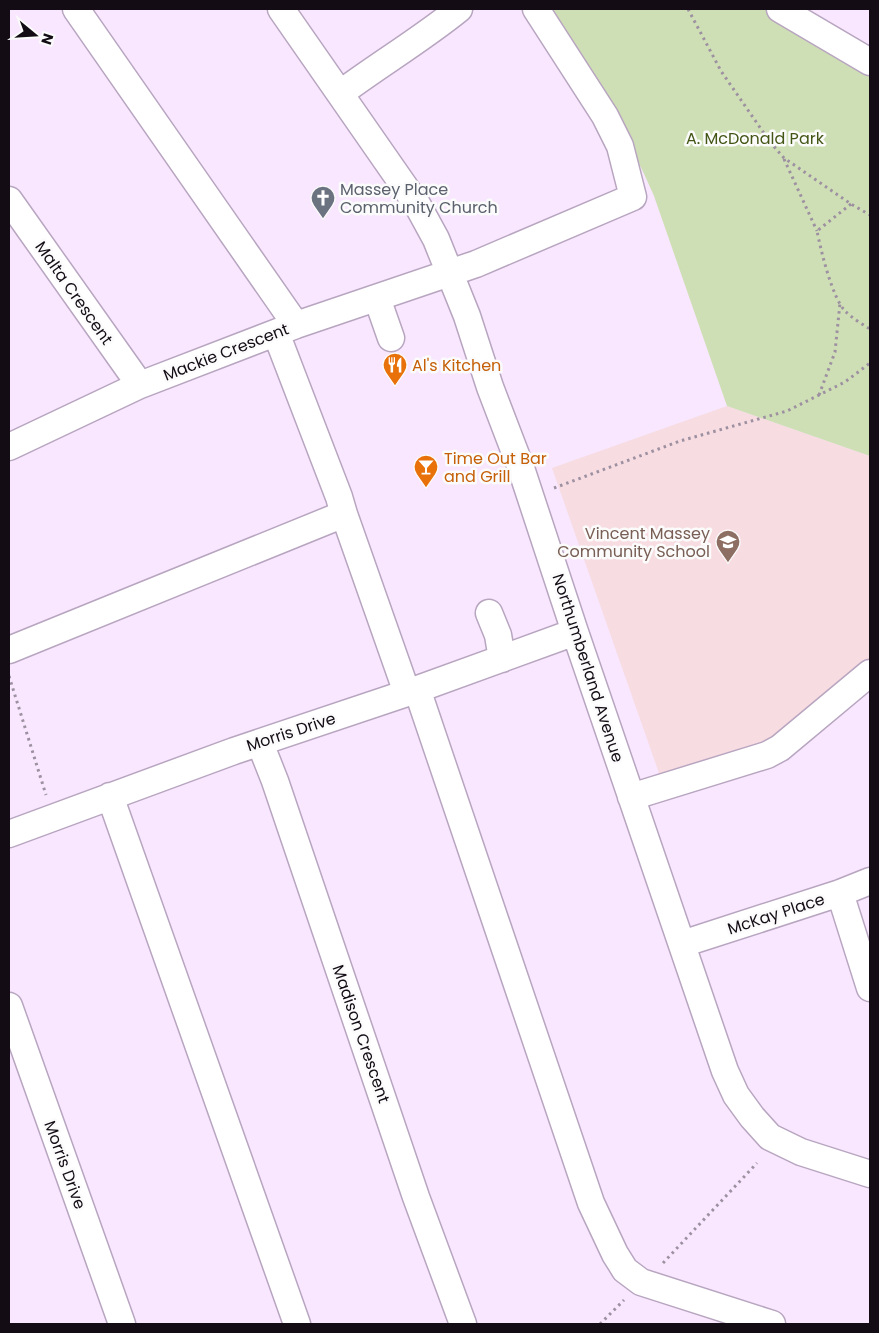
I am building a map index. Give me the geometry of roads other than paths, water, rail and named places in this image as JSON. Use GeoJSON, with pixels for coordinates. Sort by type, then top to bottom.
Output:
{"type":"FeatureCollection","features":[{"type":"Feature","properties":{"kind":"street"},"geometry":{"type":"LineString","coordinates":[[76,9],[286,329],[344,514],[412,691],[591,1202],[615,1254],[625,1270],[641,1282],[772,1324]]}},
{"type":"Feature","properties":{"kind":"street","name":"Northumberland Avenue"},"geometry":{"type":"LineString","coordinates":[[281,9],[418,206],[436,239],[450,272],[521,468],[574,632],[725,1071],[736,1095],[770,1137],[802,1152],[870,1174]]}},
{"type":"Feature","properties":{"kind":"street"},"geometry":{"type":"LineString","coordinates":[[341,93],[373,69],[436,28],[460,9]]}},
{"type":"Feature","properties":{"kind":"street","name":"Mackie Crescent"},"geometry":{"type":"LineString","coordinates":[[9,447],[140,386],[286,329],[476,264],[633,197],[620,146],[605,116],[536,9]]}},
{"type":"Feature","properties":{"kind":"street"},"geometry":{"type":"LineString","coordinates":[[780,9],[870,62]]}},
{"type":"Feature","properties":{"kind":"street","name":"Malta Crescent"},"geometry":{"type":"LineString","coordinates":[[9,200],[140,386]]}},
{"type":"Feature","properties":{"kind":"street"},"geometry":{"type":"LineString","coordinates":[[377,298],[392,338]]}},
{"type":"Feature","properties":{"kind":"street"},"geometry":{"type":"LineString","coordinates":[[9,650],[344,514]]}},
{"type":"Feature","properties":{"kind":"street"},"geometry":{"type":"LineString","coordinates":[[489,613],[498,635],[502,659]]}},
{"type":"Feature","properties":{"kind":"street","name":"Morris Drive"},"geometry":{"type":"LineString","coordinates":[[9,834],[110,796],[412,691],[574,632]]}},
{"type":"Feature","properties":{"kind":"street"},"geometry":{"type":"LineString","coordinates":[[631,797],[767,754],[780,748],[870,673]]}},
{"type":"Feature","properties":{"kind":"street","name":"Madison Crescent"},"geometry":{"type":"LineString","coordinates":[[260,743],[275,780],[416,1197],[463,1324]]}},
{"type":"Feature","properties":{"kind":"street"},"geometry":{"type":"LineString","coordinates":[[110,796],[297,1324]]}},
{"type":"Feature","properties":{"kind":"street","name":"McKay Place"},"geometry":{"type":"LineString","coordinates":[[682,944],[840,893],[870,881]]}},
{"type":"Feature","properties":{"kind":"street"},"geometry":{"type":"LineString","coordinates":[[840,893],[870,988]]}},
{"type":"Feature","properties":{"kind":"street","name":"Morris Drive"},"geometry":{"type":"LineString","coordinates":[[9,1006],[122,1324]]}},
{"type":"Feature","properties":{"kind":"place","name":"Massey Place Community Church"},"geometry":{"type":"Point","coordinates":[323,219]}},
{"type":"Feature","properties":{"kind":"place","name":"Al's Kitchen"},"geometry":{"type":"Point","coordinates":[395,386]}},
{"type":"Feature","properties":{"kind":"place","name":"Time Out Bar and Grill"},"geometry":{"type":"Point","coordinates":[426,488]}},
{"type":"Feature","properties":{"kind":"place","name":"Vincent Massey Community School"},"geometry":{"type":"Point","coordinates":[728,563]}},
{"type":"Feature","properties":{"kind":"park label","name":"A. McDonald Park"},"geometry":{"type":"Point","coordinates":[755,138]}}]}
